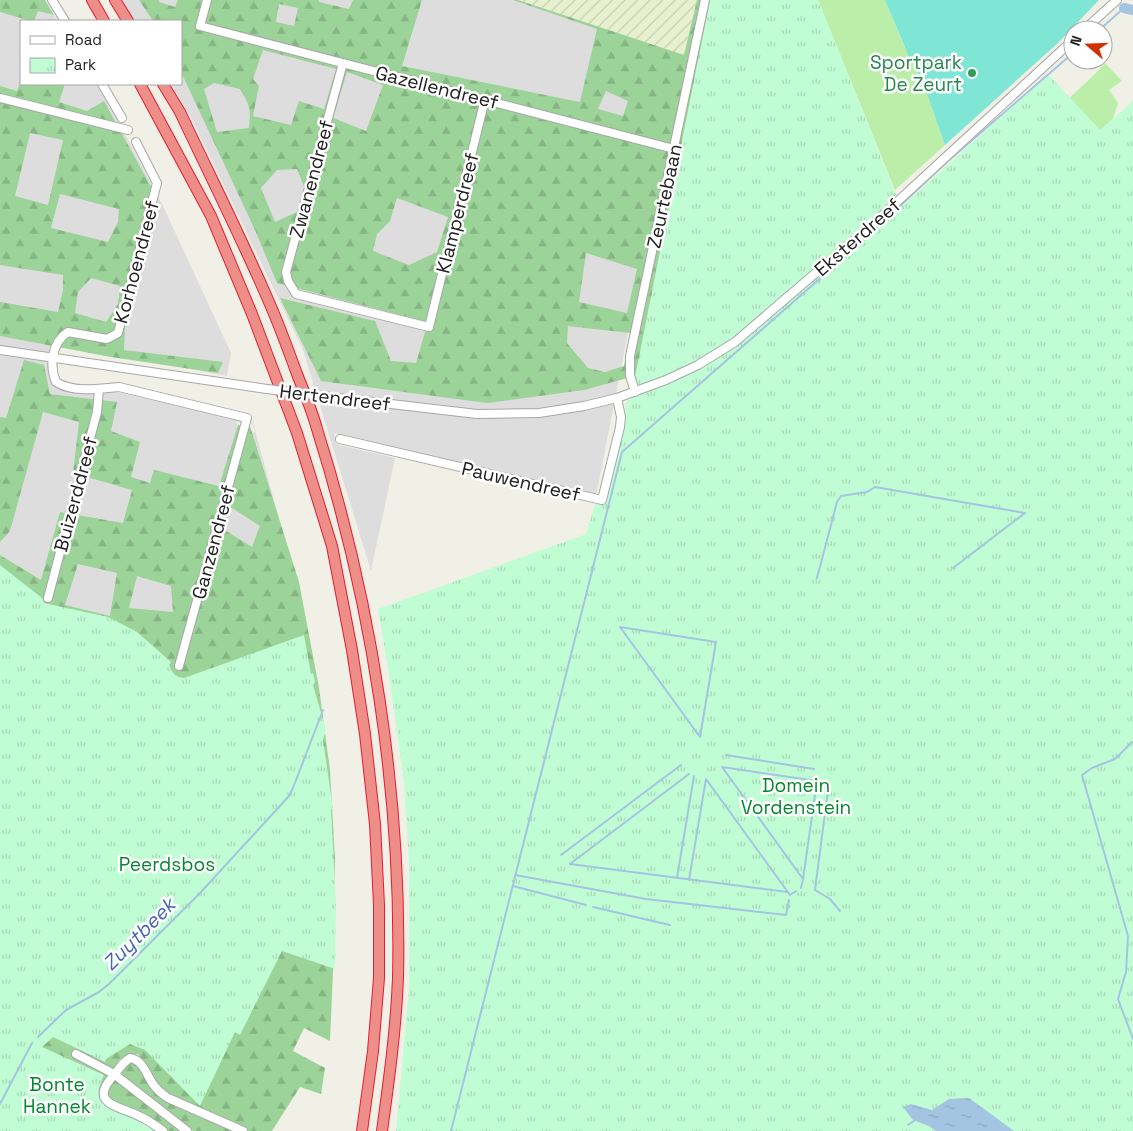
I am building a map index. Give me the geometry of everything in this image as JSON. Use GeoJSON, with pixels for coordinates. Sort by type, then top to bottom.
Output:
{"type":"FeatureCollection","features":[{"type":"Feature","properties":{"kind":"highway"},"geometry":{"type":"LineString","coordinates":[[92,0],[103,20]]}},
{"type":"Feature","properties":{"kind":"highway"},"geometry":{"type":"LineString","coordinates":[[115,0],[127,20]]}},
{"type":"Feature","properties":{"kind":"highway"},"geometry":{"type":"LineString","coordinates":[[141,85],[211,216],[252,314],[297,433],[332,546],[366,734],[378,878],[379,978],[373,1051],[362,1131]]}},
{"type":"Feature","properties":{"kind":"highway"},"geometry":{"type":"LineString","coordinates":[[165,85],[180,112],[273,310],[317,427],[350,543],[384,730],[394,825],[398,903],[398,980],[392,1053],[382,1131]]}},
{"type":"Feature","properties":{"kind":"street"},"geometry":{"type":"LineString","coordinates":[[52,0],[64,20]]}},
{"type":"Feature","properties":{"kind":"street","name":"Gazellendreef"},"geometry":{"type":"LineString","coordinates":[[207,0],[200,26],[674,149]]}},
{"type":"Feature","properties":{"kind":"street","name":"Zeurtebaan"},"geometry":{"type":"LineString","coordinates":[[635,392],[630,375],[630,356],[706,0]]}},
{"type":"Feature","properties":{"kind":"street"},"geometry":{"type":"LineString","coordinates":[[1095,20],[1117,0]]}},
{"type":"Feature","properties":{"kind":"street","name":"Eksterdreef"},"geometry":{"type":"LineString","coordinates":[[617,398],[698,365],[735,342],[874,223],[1063,49]]}},
{"type":"Feature","properties":{"kind":"street","name":"Zwanendreef"},"geometry":{"type":"LineString","coordinates":[[343,63],[286,272],[288,281],[296,294],[429,327]]}},
{"type":"Feature","properties":{"kind":"street"},"geometry":{"type":"LineString","coordinates":[[103,85],[122,118]]}},
{"type":"Feature","properties":{"kind":"street"},"geometry":{"type":"LineString","coordinates":[[0,98],[128,130]]}},
{"type":"Feature","properties":{"kind":"street","name":"Klamperdreef"},"geometry":{"type":"LineString","coordinates":[[429,327],[485,99]]}},
{"type":"Feature","properties":{"kind":"street","name":"Korhoendreef"},"geometry":{"type":"LineString","coordinates":[[53,357],[60,337],[68,332],[107,339],[118,333],[157,183],[136,142]]}},
{"type":"Feature","properties":{"kind":"street","name":"Hertendreef"},"geometry":{"type":"LineString","coordinates":[[0,350],[267,389],[477,414],[539,412],[584,406],[617,398]]}},
{"type":"Feature","properties":{"kind":"street"},"geometry":{"type":"LineString","coordinates":[[53,357],[52,372],[56,382],[69,388],[99,389]]}},
{"type":"Feature","properties":{"kind":"street","name":"Ganzendreef"},"geometry":{"type":"LineString","coordinates":[[99,389],[119,387],[247,418],[179,666]]}},
{"type":"Feature","properties":{"kind":"street","name":"Buizerddreef"},"geometry":{"type":"LineString","coordinates":[[48,598],[97,412],[99,389]]}},
{"type":"Feature","properties":{"kind":"street","name":"Pauwendreef"},"geometry":{"type":"LineString","coordinates":[[340,439],[602,500],[620,427],[621,417],[617,398]]}},
{"type":"Feature","properties":{"kind":"street"},"geometry":{"type":"LineString","coordinates":[[76,1054],[114,1074],[188,1131]]}},
{"type":"Feature","properties":{"kind":"street"},"geometry":{"type":"LineString","coordinates":[[162,1131],[139,1116],[113,1106],[106,1100],[103,1091],[109,1080],[123,1062],[130,1058],[136,1059],[141,1064],[160,1092],[168,1098],[243,1131]]}},
{"type":"Feature","properties":{"kind":"shaded area"},"geometry":{"type":"Polygon","coordinates":[[[0,0],[44,0],[57,20],[20,20],[20,85],[97,85],[115,115],[163,206],[231,353],[227,376],[51,343],[48,365],[53,380],[93,391],[121,393],[253,422],[301,602],[188,659],[248,434],[255,432],[252,423],[236,422],[238,429],[177,657],[53,605],[0,565],[0,0]]]}},
{"type":"Feature","properties":{"kind":"shaded area"},"geometry":{"type":"Polygon","coordinates":[[[122,0],[546,0],[684,48],[596,496],[334,433],[336,444],[395,458],[371,571],[303,350],[192,119],[172,85],[182,85],[182,20],[133,20],[122,0]]]}},
{"type":"Feature","properties":{"kind":"shaded area","name":"Sportpark De Zeurt"},"geometry":{"type":"Polygon","coordinates":[[[885,0],[1099,0],[1080,20],[1063,20],[1063,38],[945,145],[921,77],[909,57],[885,0]]]}},
{"type":"Feature","properties":{"kind":"green space"},"geometry":{"type":"Polygon","coordinates":[[[0,0],[45,0],[54,15],[38,11],[34,20],[28,20],[0,12],[0,0]]]}},
{"type":"Feature","properties":{"kind":"green space"},"geometry":{"type":"Polygon","coordinates":[[[139,0],[159,0],[159,2],[175,7],[178,0],[319,0],[319,2],[349,9],[353,0],[422,0],[402,66],[580,102],[597,29],[513,0],[518,0],[684,55],[697,0],[818,0],[666,364],[631,377],[584,390],[487,403],[321,381],[280,298],[375,321],[391,361],[416,363],[428,322],[277,283],[255,230],[182,74],[182,20],[152,20],[139,0]],[[279,4],[276,22],[294,26],[298,8],[279,4]],[[263,50],[253,79],[259,86],[253,116],[291,125],[299,101],[324,109],[336,69],[263,50]],[[347,72],[333,118],[366,131],[383,85],[347,72]],[[214,83],[204,89],[217,132],[249,128],[250,112],[246,99],[240,89],[214,83]],[[606,91],[598,109],[623,116],[628,101],[606,91]],[[297,169],[277,170],[261,188],[275,222],[297,212],[305,189],[297,169]],[[397,198],[390,221],[377,234],[373,251],[409,265],[437,252],[448,217],[397,198]],[[586,253],[579,302],[627,313],[637,269],[586,253]],[[568,326],[567,343],[588,368],[605,372],[624,366],[630,333],[568,326]]]}},
{"type":"Feature","properties":{"kind":"green space"},"geometry":{"type":"Polygon","coordinates":[[[518,0],[697,0],[684,55],[518,0]]]}},
{"type":"Feature","properties":{"kind":"green space","name":"Domein Vordenstein"},"geometry":{"type":"Polygon","coordinates":[[[710,0],[818,0],[901,207],[1048,74],[1100,130],[1133,101],[1133,1131],[396,1131],[409,990],[409,862],[404,783],[378,609],[586,534],[636,372],[710,0]]]}},
{"type":"Feature","properties":{"kind":"green space"},"geometry":{"type":"Polygon","coordinates":[[[818,0],[885,0],[904,46],[921,77],[945,145],[895,190],[818,0]]]}},
{"type":"Feature","properties":{"kind":"green space"},"geometry":{"type":"Polygon","coordinates":[[[1099,70],[1112,70],[1122,81],[1109,90],[1118,103],[1103,149],[1010,154],[1099,70]]]}},
{"type":"Feature","properties":{"kind":"green space"},"geometry":{"type":"Polygon","coordinates":[[[20,84],[65,85],[59,102],[87,111],[104,101],[155,194],[126,306],[124,350],[223,362],[218,373],[111,357],[0,336],[0,302],[58,312],[63,290],[63,275],[0,265],[0,86],[17,91],[20,84]],[[30,133],[15,196],[48,205],[63,140],[30,133]],[[60,194],[51,228],[108,242],[118,222],[119,209],[60,194]],[[91,278],[78,292],[75,313],[106,322],[118,304],[120,286],[91,278]]]}},
{"type":"Feature","properties":{"kind":"green space","name":"Peerdsbos"},"geometry":{"type":"Polygon","coordinates":[[[24,360],[44,365],[50,394],[117,402],[111,431],[140,442],[131,477],[150,483],[154,470],[219,486],[238,425],[250,426],[299,582],[319,688],[330,770],[335,860],[330,1041],[304,1028],[293,1051],[325,1068],[321,1094],[300,1087],[272,1131],[193,1131],[122,1077],[122,1069],[130,1063],[135,1063],[160,1090],[138,1054],[120,1059],[102,1086],[102,1106],[128,1117],[0,1131],[0,555],[41,580],[60,512],[123,523],[132,490],[73,473],[79,422],[43,412],[10,531],[0,542],[0,417],[6,418],[24,360]],[[232,508],[223,529],[252,547],[260,526],[232,508]],[[78,564],[65,605],[110,616],[117,573],[78,564]],[[137,576],[129,608],[173,612],[171,586],[137,576]]]}},
{"type":"Feature","properties":{"kind":"green space","name":"Peerdsbos"},"geometry":{"type":"Polygon","coordinates":[[[0,565],[42,598],[44,603],[108,617],[137,632],[171,662],[169,665],[176,676],[184,678],[304,635],[311,674],[313,673],[315,682],[313,685],[326,730],[323,740],[333,809],[331,809],[336,903],[335,969],[282,951],[240,1035],[235,1032],[200,1106],[145,1050],[130,1044],[106,1059],[105,1062],[53,1037],[42,1047],[104,1075],[99,1087],[99,1094],[104,1106],[139,1120],[157,1131],[0,1131],[0,565]]]}},
{"type":"Feature","properties":{"kind":"green space"},"geometry":{"type":"Polygon","coordinates":[[[113,1081],[118,1081],[184,1131],[165,1131],[112,1105],[105,1091],[113,1081]]]}},
{"type":"Feature","properties":{"kind":"water"},"geometry":{"type":"Polygon","coordinates":[[[969,1098],[1014,1131],[936,1131],[913,1120],[903,1107],[911,1104],[932,1110],[949,1099],[969,1098]]]}},
{"type":"Feature","properties":{"kind":"waterway"},"geometry":{"type":"LineString","coordinates":[[1110,20],[1124,8]]}},
{"type":"Feature","properties":{"kind":"waterway"},"geometry":{"type":"LineString","coordinates":[[1124,8],[1133,10]]}},
{"type":"Feature","properties":{"kind":"waterway"},"geometry":{"type":"LineString","coordinates":[[451,1131],[622,452],[856,247],[948,161],[1063,62]]}},
{"type":"Feature","properties":{"kind":"waterway"},"geometry":{"type":"LineString","coordinates":[[817,578],[837,502],[841,496],[867,492],[875,487],[1025,513],[953,568]]}},
{"type":"Feature","properties":{"kind":"waterway"},"geometry":{"type":"LineString","coordinates":[[620,627],[716,642],[700,737],[620,627]]}},
{"type":"Feature","properties":{"kind":"waterway","name":"Zuytbeek"},"geometry":{"type":"LineString","coordinates":[[38,1037],[66,1010],[99,992],[109,984],[201,892],[289,796],[323,710]]}},
{"type":"Feature","properties":{"kind":"waterway"},"geometry":{"type":"LineString","coordinates":[[1132,742],[1115,759],[1092,768],[1082,775],[1128,936],[1126,972],[1118,999],[1133,1039]]}},
{"type":"Feature","properties":{"kind":"waterway"},"geometry":{"type":"LineString","coordinates":[[726,755],[814,769]]}},
{"type":"Feature","properties":{"kind":"waterway"},"geometry":{"type":"LineString","coordinates":[[561,855],[681,765]]}},
{"type":"Feature","properties":{"kind":"waterway"},"geometry":{"type":"LineString","coordinates":[[801,888],[803,879],[817,781],[722,767],[803,879]]}},
{"type":"Feature","properties":{"kind":"waterway"},"geometry":{"type":"LineString","coordinates":[[570,864],[689,774]]}},
{"type":"Feature","properties":{"kind":"waterway"},"geometry":{"type":"LineString","coordinates":[[677,878],[694,776]]}},
{"type":"Feature","properties":{"kind":"waterway"},"geometry":{"type":"LineString","coordinates":[[689,880],[706,779],[790,895],[796,891]]}},
{"type":"Feature","properties":{"kind":"waterway"},"geometry":{"type":"LineString","coordinates":[[829,782],[815,890],[830,899],[840,911]]}},
{"type":"Feature","properties":{"kind":"waterway"},"geometry":{"type":"LineString","coordinates":[[570,864],[788,892]]}},
{"type":"Feature","properties":{"kind":"waterway"},"geometry":{"type":"LineString","coordinates":[[515,875],[646,899],[786,915],[789,900]]}},
{"type":"Feature","properties":{"kind":"waterway"},"geometry":{"type":"LineString","coordinates":[[513,886],[586,905]]}},
{"type":"Feature","properties":{"kind":"waterway"},"geometry":{"type":"LineString","coordinates":[[593,907],[670,925]]}},
{"type":"Feature","properties":{"kind":"waterway","name":"Zuytbeek"},"geometry":{"type":"LineString","coordinates":[[0,1104],[32,1043]]}},
{"type":"Feature","properties":{"kind":"waterway"},"geometry":{"type":"LineString","coordinates":[[908,1125],[915,1120]]}},
{"type":"Feature","properties":{"kind":"place","name":"Sportpark De Zeurt"},"geometry":{"type":"Point","coordinates":[972,73]}},
{"type":"Feature","properties":{"kind":"park label","name":"Bonte Hannek"},"geometry":{"type":"Point","coordinates":[57,1095]}}]}
